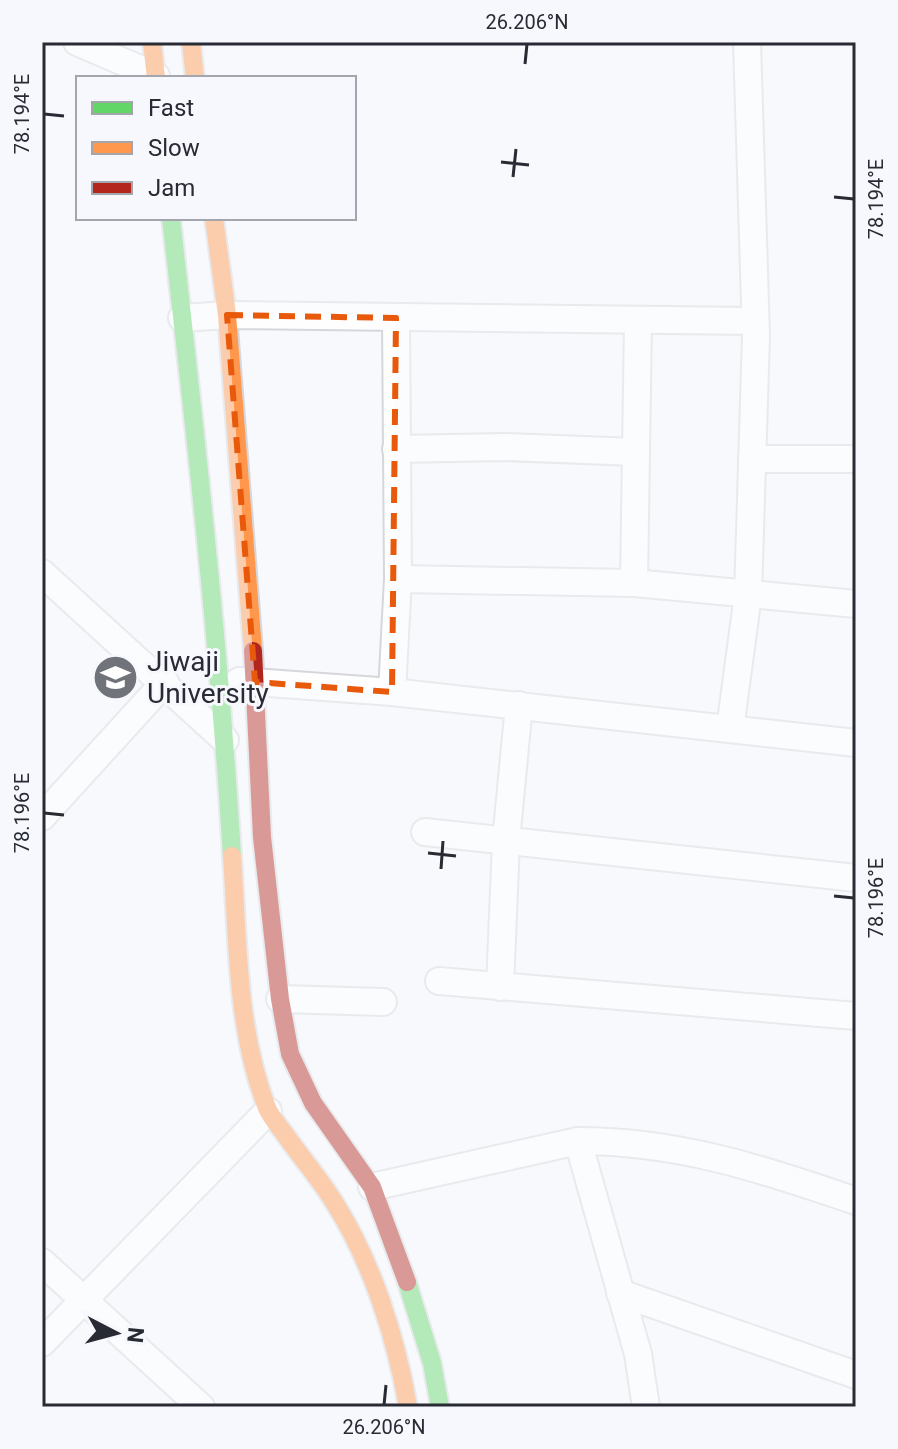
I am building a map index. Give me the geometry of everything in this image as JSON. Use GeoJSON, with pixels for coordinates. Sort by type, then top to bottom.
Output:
{"type":"FeatureCollection","features":[{"type":"Feature","properties":{"kind":"main road"},"geometry":{"type":"LineString","coordinates":[[152,42],[156,76]]}},
{"type":"Feature","properties":{"kind":"main road"},"geometry":{"type":"LineString","coordinates":[[191,42],[195,76]]}},
{"type":"Feature","properties":{"kind":"main road"},"geometry":{"type":"LineString","coordinates":[[171,220],[220,680],[242,1006],[249,1050],[268,1111],[329,1160],[372,1187],[413,1299],[432,1363],[440,1407]]}},
{"type":"Feature","properties":{"kind":"main road"},"geometry":{"type":"LineString","coordinates":[[214,220],[227,315],[255,682],[262,837],[280,999],[290,1054],[300,1080],[329,1128],[334,1202],[379,1298],[402,1371],[408,1407]]}},
{"type":"Feature","properties":{"kind":"street"},"geometry":{"type":"LineString","coordinates":[[77,42],[154,76]]}},
{"type":"Feature","properties":{"kind":"street"},"geometry":{"type":"LineString","coordinates":[[730,729],[748,595],[752,459],[755,321],[747,42]]}},
{"type":"Feature","properties":{"kind":"street"},"geometry":{"type":"LineString","coordinates":[[182,318],[227,315],[755,321]]}},
{"type":"Feature","properties":{"kind":"street"},"geometry":{"type":"LineString","coordinates":[[392,692],[398,579],[396,318]]}},
{"type":"Feature","properties":{"kind":"street"},"geometry":{"type":"LineString","coordinates":[[634,583],[638,321]]}},
{"type":"Feature","properties":{"kind":"street"},"geometry":{"type":"LineString","coordinates":[[396,449],[505,447],[635,452]]}},
{"type":"Feature","properties":{"kind":"street"},"geometry":{"type":"LineString","coordinates":[[752,459],[856,459]]}},
{"type":"Feature","properties":{"kind":"street"},"geometry":{"type":"LineString","coordinates":[[42,573],[225,740]]}},
{"type":"Feature","properties":{"kind":"street"},"geometry":{"type":"LineString","coordinates":[[398,579],[634,583],[856,604]]}},
{"type":"Feature","properties":{"kind":"street"},"geometry":{"type":"LineString","coordinates":[[220,680],[392,692],[856,743]]}},
{"type":"Feature","properties":{"kind":"street"},"geometry":{"type":"LineString","coordinates":[[42,817],[165,682]]}},
{"type":"Feature","properties":{"kind":"street"},"geometry":{"type":"LineString","coordinates":[[500,987],[506,841],[519,705]]}},
{"type":"Feature","properties":{"kind":"street"},"geometry":{"type":"LineString","coordinates":[[425,832],[856,878]]}},
{"type":"Feature","properties":{"kind":"street"},"geometry":{"type":"LineString","coordinates":[[439,981],[856,1016]]}},
{"type":"Feature","properties":{"kind":"street"},"geometry":{"type":"LineString","coordinates":[[280,999],[383,1002]]}},
{"type":"Feature","properties":{"kind":"street"},"geometry":{"type":"LineString","coordinates":[[42,1343],[268,1111]]}},
{"type":"Feature","properties":{"kind":"street"},"geometry":{"type":"LineString","coordinates":[[578,1141],[638,1354],[646,1407]]}},
{"type":"Feature","properties":{"kind":"street"},"geometry":{"type":"LineString","coordinates":[[372,1187],[578,1141],[642,1143],[718,1156],[856,1201]]}},
{"type":"Feature","properties":{"kind":"street"},"geometry":{"type":"LineString","coordinates":[[42,1262],[201,1407]]}},
{"type":"Feature","properties":{"kind":"street"},"geometry":{"type":"LineString","coordinates":[[620,1293],[856,1375]]}},
{"type":"Feature","properties":{"kind":"highlighted area"},"geometry":{"type":"Polygon","coordinates":[[[227,315],[396,318],[392,692],[255,682],[227,315]]]}},
{"type":"Feature","properties":{"kind":"traffic: fast"},"geometry":{"type":"LineString","coordinates":[[171,220],[213,616],[232,856]]}},
{"type":"Feature","properties":{"kind":"traffic: fast"},"geometry":{"type":"LineString","coordinates":[[407,1282],[432,1363],[440,1407]]}},
{"type":"Feature","properties":{"kind":"traffic: slow"},"geometry":{"type":"LineString","coordinates":[[152,42],[156,76]]}},
{"type":"Feature","properties":{"kind":"traffic: slow"},"geometry":{"type":"LineString","coordinates":[[191,42],[195,76]]}},
{"type":"Feature","properties":{"kind":"traffic: slow"},"geometry":{"type":"LineString","coordinates":[[214,220],[227,315],[253,651]]}},
{"type":"Feature","properties":{"kind":"traffic: slow"},"geometry":{"type":"LineString","coordinates":[[232,856],[240,984],[257,1078],[270,1115],[328,1193],[360,1250],[389,1327],[408,1407]]}},
{"type":"Feature","properties":{"kind":"traffic: jam"},"geometry":{"type":"LineString","coordinates":[[253,651],[262,837],[280,999],[290,1054],[313,1103],[372,1187],[407,1282]]}},
{"type":"Feature","properties":{"kind":"place","name":"Jiwaji University"},"geometry":{"type":"Point","coordinates":[116,677]}}]}
